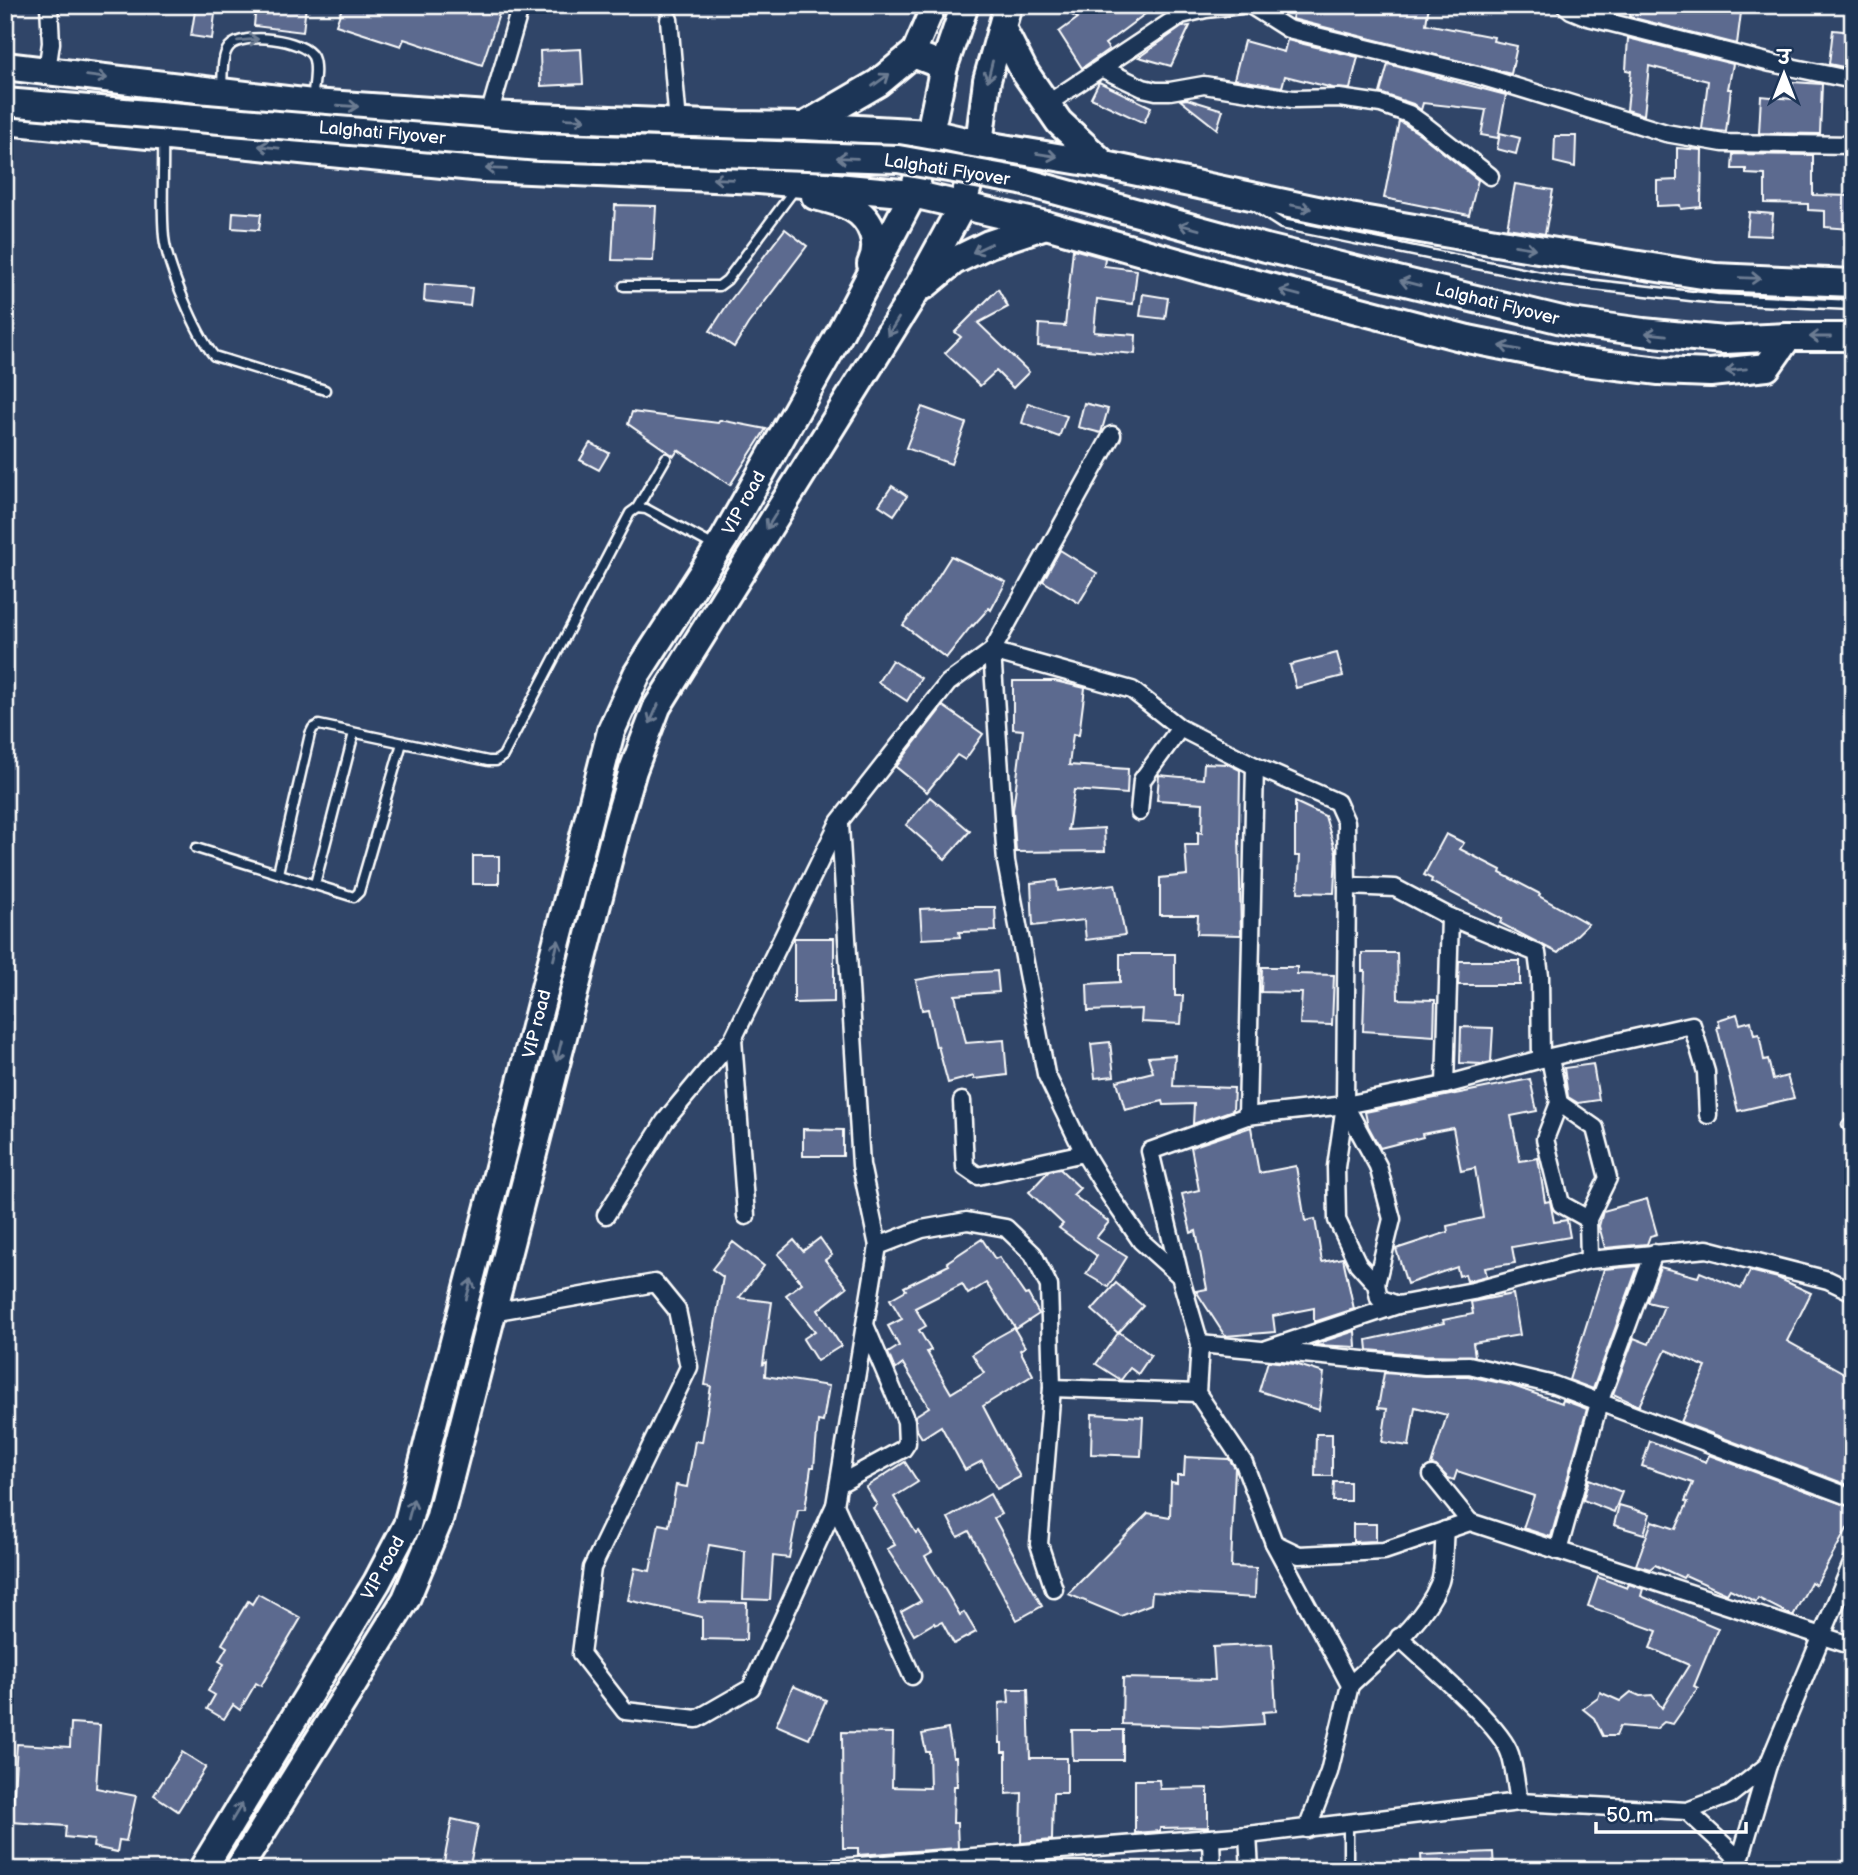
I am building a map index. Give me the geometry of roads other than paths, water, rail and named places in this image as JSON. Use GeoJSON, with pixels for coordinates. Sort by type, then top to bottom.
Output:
{"type":"FeatureCollection","features":[{"type":"Feature","properties":{"kind":"main road","name":"VIP road"},"geometry":{"type":"LineString","coordinates":[[201,1870],[377,1582],[407,1525],[611,731],[637,674],[718,549],[840,333],[913,194],[930,133],[944,66],[965,5]]}},
{"type":"Feature","properties":{"kind":"main road"},"geometry":{"type":"LineString","coordinates":[[1005,17],[1024,71],[1046,104],[1059,122],[1105,165]]}},
{"type":"Feature","properties":{"kind":"main road","name":"VIP road"},"geometry":{"type":"LineString","coordinates":[[238,1870],[406,1599],[439,1520],[618,822],[633,770],[657,707],[914,294],[963,204],[979,144],[987,80],[1005,17]]}},
{"type":"Feature","properties":{"kind":"main road"},"geometry":{"type":"LineString","coordinates":[[804,126],[878,83],[913,54],[944,66]]}},
{"type":"Feature","properties":{"kind":"main road"},"geometry":{"type":"LineString","coordinates":[[5,66],[312,103],[489,115],[930,133],[1105,165],[1350,217],[1715,277],[1853,283]]}},
{"type":"Feature","properties":{"kind":"main road","name":"Lalghati Flyover"},"geometry":{"type":"LineString","coordinates":[[5,102],[540,147],[898,159],[1021,181],[1266,248],[1570,322],[1724,340],[1853,337]]}},
{"type":"Feature","properties":{"kind":"main road"},"geometry":{"type":"LineString","coordinates":[[5,121],[483,168],[759,180],[913,194],[1046,225],[1468,339],[1577,361],[1659,371],[1710,373],[1767,367],[1788,337]]}},
{"type":"Feature","properties":{"kind":"main road"},"geometry":{"type":"LineString","coordinates":[[759,180],[852,208],[863,216],[871,228],[876,255],[840,333]]}},
{"type":"Feature","properties":{"kind":"main road"},"geometry":{"type":"LineString","coordinates":[[914,294],[954,261],[989,244],[1046,225]]}},
{"type":"Feature","properties":{"kind":"street"},"geometry":{"type":"LineString","coordinates":[[47,70],[51,43],[49,5]]}},
{"type":"Feature","properties":{"kind":"street"},"geometry":{"type":"LineString","coordinates":[[489,115],[521,5]]}},
{"type":"Feature","properties":{"kind":"street"},"geometry":{"type":"LineString","coordinates":[[913,54],[934,5]]}},
{"type":"Feature","properties":{"kind":"street"},"geometry":{"type":"LineString","coordinates":[[1046,104],[1181,15],[1241,5]]}},
{"type":"Feature","properties":{"kind":"street"},"geometry":{"type":"LineString","coordinates":[[1250,5],[1287,29],[1477,75],[1667,133],[1723,143],[1853,145]]}},
{"type":"Feature","properties":{"kind":"street"},"geometry":{"type":"LineString","coordinates":[[1565,5],[1588,18],[1770,63],[1853,80]]}},
{"type":"Feature","properties":{"kind":"street"},"geometry":{"type":"LineString","coordinates":[[669,19],[678,123]]}},
{"type":"Feature","properties":{"kind":"street"},"geometry":{"type":"LineString","coordinates":[[1102,69],[1143,88],[1156,91],[1204,85],[1293,99],[1339,98],[1381,104],[1409,114],[1490,176]]}},
{"type":"Feature","properties":{"kind":"street"},"geometry":{"type":"LineString","coordinates":[[606,1215],[665,1121],[733,1039],[839,822],[948,683],[992,651],[1112,435]]}},
{"type":"Feature","properties":{"kind":"street"},"geometry":{"type":"LineString","coordinates":[[992,651],[1132,690],[1180,728],[1255,766],[1336,802],[1346,822],[1347,886],[1345,1105],[1336,1167],[1337,1220],[1358,1264],[1376,1284]]}},
{"type":"Feature","properties":{"kind":"street"},"geometry":{"type":"LineString","coordinates":[[992,651],[1006,862],[1046,1074],[1084,1153],[1141,1241],[1180,1276]]}},
{"type":"Feature","properties":{"kind":"street"},"geometry":{"type":"LineString","coordinates":[[1139,812],[1142,780],[1180,728]]}},
{"type":"Feature","properties":{"kind":"street"},"geometry":{"type":"LineString","coordinates":[[1247,1116],[1255,766]]}},
{"type":"Feature","properties":{"kind":"street"},"geometry":{"type":"LineString","coordinates":[[492,1311],[655,1283],[677,1310],[689,1367],[592,1568],[581,1654],[625,1711],[697,1719],[751,1688],[835,1506],[877,1246],[861,1165],[839,822]]}},
{"type":"Feature","properties":{"kind":"street"},"geometry":{"type":"LineString","coordinates":[[1347,886],[1395,888],[1450,917],[1537,953],[1545,1058],[1559,1103],[1595,1128],[1608,1178],[1588,1219],[1589,1260]]}},
{"type":"Feature","properties":{"kind":"street"},"geometry":{"type":"LineString","coordinates":[[1445,1085],[1450,917]]}},
{"type":"Feature","properties":{"kind":"street"},"geometry":{"type":"LineString","coordinates":[[1350,1685],[1274,1543],[1244,1463],[1197,1392],[1200,1344],[1180,1276],[1150,1151],[1247,1116],[1345,1105],[1445,1085],[1545,1058],[1692,1025],[1706,1072],[1708,1115]]}},
{"type":"Feature","properties":{"kind":"street"},"geometry":{"type":"LineString","coordinates":[[733,1039],[746,1216]]}},
{"type":"Feature","properties":{"kind":"street"},"geometry":{"type":"LineString","coordinates":[[962,1101],[965,1167],[978,1176],[1084,1153]]}},
{"type":"Feature","properties":{"kind":"street"},"geometry":{"type":"LineString","coordinates":[[1559,1103],[1545,1139],[1561,1204],[1588,1219]]}},
{"type":"Feature","properties":{"kind":"street"},"geometry":{"type":"LineString","coordinates":[[1345,1105],[1378,1166],[1392,1219],[1376,1284],[1379,1298],[1398,1305]]}},
{"type":"Feature","properties":{"kind":"street"},"geometry":{"type":"LineString","coordinates":[[877,1246],[922,1229],[967,1221],[1006,1228],[1033,1254],[1049,1286],[1052,1388],[1039,1544],[1054,1589]]}},
{"type":"Feature","properties":{"kind":"street"},"geometry":{"type":"LineString","coordinates":[[1262,1351],[1398,1305],[1473,1291],[1589,1260],[1654,1252],[1707,1249],[1828,1280],[1853,1292]]}},
{"type":"Feature","properties":{"kind":"street"},"geometry":{"type":"LineString","coordinates":[[1558,1551],[1599,1403],[1654,1252]]}},
{"type":"Feature","properties":{"kind":"street"},"geometry":{"type":"LineString","coordinates":[[839,1484],[903,1450],[907,1443],[906,1421],[865,1325]]}},
{"type":"Feature","properties":{"kind":"street"},"geometry":{"type":"LineString","coordinates":[[1200,1344],[1425,1366],[1469,1365],[1554,1385],[1853,1498]]}},
{"type":"Feature","properties":{"kind":"street"},"geometry":{"type":"LineString","coordinates":[[1052,1388],[1197,1392]]}},
{"type":"Feature","properties":{"kind":"street"},"geometry":{"type":"LineString","coordinates":[[1432,1475],[1470,1522],[1853,1646]]}},
{"type":"Feature","properties":{"kind":"street"},"geometry":{"type":"LineString","coordinates":[[835,1506],[912,1676]]}},
{"type":"Feature","properties":{"kind":"street"},"geometry":{"type":"LineString","coordinates":[[1274,1543],[1299,1555],[1384,1551],[1470,1522]]}},
{"type":"Feature","properties":{"kind":"street"},"geometry":{"type":"LineString","coordinates":[[1307,1829],[1329,1772],[1350,1685],[1418,1618],[1441,1581],[1445,1530]]}},
{"type":"Feature","properties":{"kind":"street"},"geometry":{"type":"LineString","coordinates":[[1687,1811],[1738,1864],[1768,1765],[1853,1561]]}},
{"type":"Feature","properties":{"kind":"street"},"geometry":{"type":"LineString","coordinates":[[1399,1637],[1487,1721],[1504,1742],[1510,1753],[1519,1802]]}},
{"type":"Feature","properties":{"kind":"street"},"geometry":{"type":"LineString","coordinates":[[822,1869],[1248,1835],[1519,1802],[1687,1811],[1730,1795],[1768,1765]]}},
{"type":"Feature","properties":{"kind":"street"},"geometry":{"type":"LineString","coordinates":[[1248,1835],[1250,1870]]}},
{"type":"Feature","properties":{"kind":"street"},"geometry":{"type":"LineString","coordinates":[[1211,1838],[1212,1870]]}},
{"type":"Feature","properties":{"kind":"lane"},"geometry":{"type":"LineString","coordinates":[[222,92],[224,61],[227,49],[234,42],[241,39],[286,41],[304,47],[312,55],[315,64],[312,103]]}},
{"type":"Feature","properties":{"kind":"lane"},"geometry":{"type":"LineString","coordinates":[[163,136],[164,238],[178,283],[204,344],[214,356],[325,390]]}},
{"type":"Feature","properties":{"kind":"lane"},"geometry":{"type":"LineString","coordinates":[[624,286],[719,286],[727,280],[794,190]]}},
{"type":"Feature","properties":{"kind":"lane"},"geometry":{"type":"LineString","coordinates":[[1234,194],[1282,224],[1560,281],[1717,299],[1853,305]]}},
{"type":"Feature","properties":{"kind":"lane"},"geometry":{"type":"LineString","coordinates":[[278,873],[310,734],[318,725],[488,761],[496,761],[503,756],[630,513],[637,508],[666,458]]}},
{"type":"Feature","properties":{"kind":"lane"},"geometry":{"type":"LineString","coordinates":[[637,508],[646,509],[718,549]]}},
{"type":"Feature","properties":{"kind":"lane"},"geometry":{"type":"LineString","coordinates":[[315,884],[354,733]]}},
{"type":"Feature","properties":{"kind":"lane"},"geometry":{"type":"LineString","coordinates":[[196,848],[354,897],[359,892],[402,743]]}},
{"type":"Feature","properties":{"kind":"lane"},"geometry":{"type":"LineString","coordinates":[[1847,1125],[1853,1134]]}},
{"type":"Feature","properties":{"kind":"lane"},"geometry":{"type":"LineString","coordinates":[[1348,1824],[1348,1870]]}},
{"type":"Feature","properties":{"kind":"lane"},"geometry":{"type":"LineString","coordinates":[[817,1870],[822,1869]]}}]}
